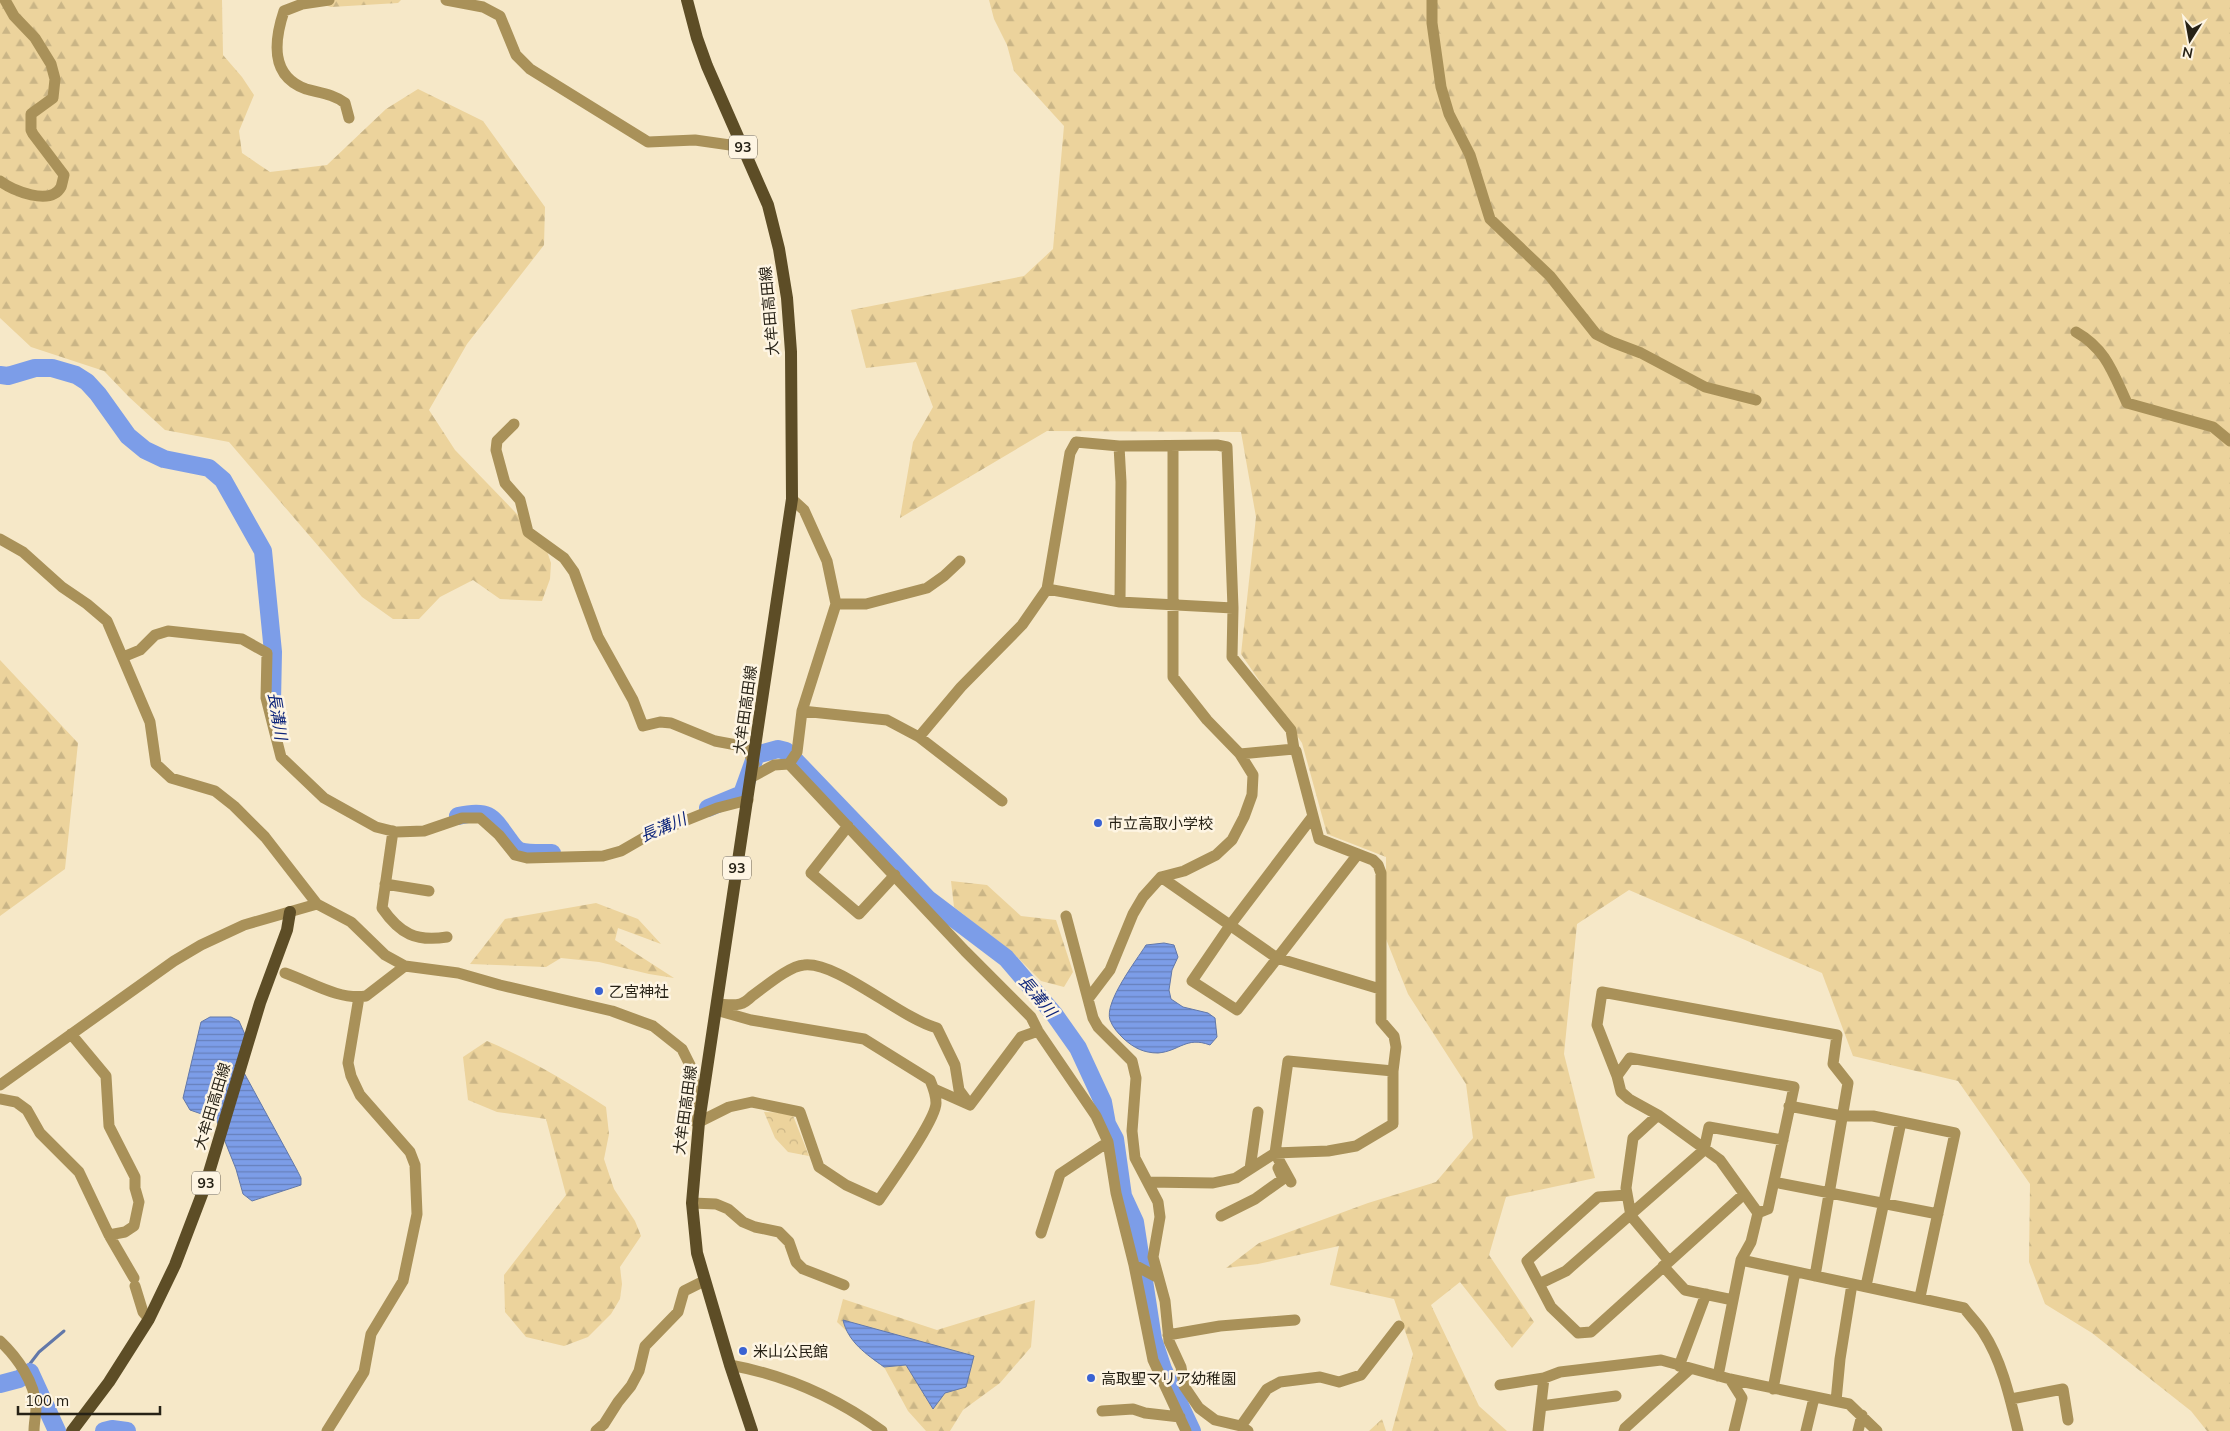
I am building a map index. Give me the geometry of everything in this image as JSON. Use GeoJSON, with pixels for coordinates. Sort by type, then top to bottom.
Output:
{"type":"FeatureCollection","features":[{"type":"Feature","properties":{"kind":"main road","name":"大牟田高田線"},"geometry":{"type":"LineString","coordinates":[[687,0],[707,66],[768,205],[783,269],[791,352],[792,499],[754,764],[699,1122],[692,1202],[697,1253],[704,1281],[752,1431]]}},
{"type":"Feature","properties":{"kind":"main road","name":"大牟田高田線"},"geometry":{"type":"LineString","coordinates":[[72,1431],[109,1382],[149,1319],[175,1265],[204,1189],[260,1003],[287,930],[290,912]]}},
{"type":"Feature","properties":{"kind":"street"},"geometry":{"type":"LineString","coordinates":[[0,181],[16,191],[36,196],[53,193],[60,188],[64,176],[31,130],[31,114],[53,98],[56,79],[51,64],[35,38],[14,16],[5,0]]}},
{"type":"Feature","properties":{"kind":"street"},"geometry":{"type":"LineString","coordinates":[[329,0],[302,4],[284,11],[276,41],[279,61],[284,76],[289,81],[306,88],[337,96],[346,103],[349,118]]}},
{"type":"Feature","properties":{"kind":"street"},"geometry":{"type":"LineString","coordinates":[[446,0],[483,7],[500,16],[516,55],[530,69],[648,142],[695,140],[744,147]]}},
{"type":"Feature","properties":{"kind":"street"},"geometry":{"type":"LineString","coordinates":[[1432,0],[1432,23],[1442,88],[1449,114],[1470,155],[1490,219],[1550,276],[1596,334],[1641,353],[1705,387],[1756,400]]}},
{"type":"Feature","properties":{"kind":"street"},"geometry":{"type":"LineString","coordinates":[[2076,332],[2092,341],[2098,348],[2109,365],[2128,403],[2213,427],[2230,441]]}},
{"type":"Feature","properties":{"kind":"street"},"geometry":{"type":"LineString","coordinates":[[514,424],[497,441],[496,450],[505,482],[520,500],[528,532],[564,558],[574,572],[598,637],[632,700],[643,726],[660,722],[671,723],[715,741],[742,746],[749,753],[754,764]]}},
{"type":"Feature","properties":{"kind":"street"},"geometry":{"type":"LineString","coordinates":[[919,737],[961,686],[1022,625],[1047,589],[1070,453],[1076,442],[1119,446],[1217,445],[1227,447],[1233,608],[1232,657],[1291,730],[1294,749],[1319,839],[1373,860],[1378,864],[1380,873],[1380,1021],[1394,1036],[1396,1046],[1393,1071],[1393,1124],[1356,1146],[1328,1152],[1274,1154],[1236,1178],[1213,1183],[1148,1182]]}},
{"type":"Feature","properties":{"kind":"street"},"geometry":{"type":"LineString","coordinates":[[1119,446],[1121,482],[1120,602]]}},
{"type":"Feature","properties":{"kind":"street"},"geometry":{"type":"LineString","coordinates":[[1088,998],[1110,970],[1133,914],[1143,897],[1161,877],[1184,871],[1216,855],[1232,840],[1244,818],[1252,795],[1253,775],[1240,754],[1207,720],[1174,677],[1173,446]]}},
{"type":"Feature","properties":{"kind":"street"},"geometry":{"type":"LineString","coordinates":[[789,764],[797,752],[802,712],[836,604],[827,561],[804,510],[792,499]]}},
{"type":"Feature","properties":{"kind":"street"},"geometry":{"type":"LineString","coordinates":[[0,539],[23,552],[62,587],[87,604],[107,621],[150,722],[156,764],[171,778],[214,791],[234,806],[264,837],[317,904],[351,922],[385,955],[405,966],[458,973],[500,985],[612,1011],[653,1026],[682,1049],[692,1069],[696,1096],[694,1121],[699,1122],[729,1107],[752,1102],[800,1112],[820,1167],[846,1185],[879,1200],[924,1131],[936,1104],[934,1089],[930,1080],[864,1039],[751,1020],[716,1007]]}},
{"type":"Feature","properties":{"kind":"street"},"geometry":{"type":"LineString","coordinates":[[836,604],[866,604],[927,588],[960,561]]}},
{"type":"Feature","properties":{"kind":"street"},"geometry":{"type":"LineString","coordinates":[[1047,589],[1120,602],[1233,608]]}},
{"type":"Feature","properties":{"kind":"street"},"geometry":{"type":"LineString","coordinates":[[123,657],[140,650],[155,635],[168,631],[242,639],[267,652],[266,698],[281,757],[324,798],[376,827],[392,831],[424,831],[462,818],[480,818],[499,835],[515,855],[527,858],[603,856],[621,852],[647,836],[717,808],[748,800]]}},
{"type":"Feature","properties":{"kind":"street"},"geometry":{"type":"LineString","coordinates":[[802,712],[887,720],[919,737],[1002,801]]}},
{"type":"Feature","properties":{"kind":"street"},"geometry":{"type":"LineString","coordinates":[[1240,754],[1294,749]]}},
{"type":"Feature","properties":{"kind":"street"},"geometry":{"type":"LineString","coordinates":[[752,777],[774,765],[789,764]]}},
{"type":"Feature","properties":{"kind":"street"},"geometry":{"type":"LineString","coordinates":[[789,764],[895,874],[965,951],[1031,1016],[1038,1031],[1096,1116],[1108,1142],[1116,1194],[1134,1265],[1153,1360],[1186,1431]]}},
{"type":"Feature","properties":{"kind":"street"},"geometry":{"type":"LineString","coordinates":[[1313,816],[1231,924],[1192,981],[1237,1010],[1358,854]]}},
{"type":"Feature","properties":{"kind":"street"},"geometry":{"type":"LineString","coordinates":[[848,826],[811,873],[859,914],[895,874]]}},
{"type":"Feature","properties":{"kind":"street"},"geometry":{"type":"LineString","coordinates":[[392,831],[382,908],[399,928],[417,938],[430,940],[447,937]]}},
{"type":"Feature","properties":{"kind":"street"},"geometry":{"type":"LineString","coordinates":[[1161,877],[1231,924],[1277,958],[1380,989]]}},
{"type":"Feature","properties":{"kind":"street"},"geometry":{"type":"LineString","coordinates":[[385,884],[428,891]]}},
{"type":"Feature","properties":{"kind":"street"},"geometry":{"type":"LineString","coordinates":[[0,1085],[201,945],[244,925],[317,904]]}},
{"type":"Feature","properties":{"kind":"street"},"geometry":{"type":"LineString","coordinates":[[1066,916],[1088,998],[1098,1027],[1132,1061],[1136,1078],[1132,1130],[1135,1158],[1158,1202],[1160,1217],[1153,1257],[1165,1301],[1168,1335],[1180,1367],[1184,1386],[1200,1408],[1215,1420],[1243,1429],[1267,1389],[1280,1382],[1320,1377],[1339,1382],[1362,1375],[1399,1326]]}},
{"type":"Feature","properties":{"kind":"street"},"geometry":{"type":"LineString","coordinates":[[716,1007],[740,1004],[786,973],[802,965],[815,965],[862,986],[873,996],[925,1025],[936,1028],[955,1065],[959,1090],[970,1105]]}},
{"type":"Feature","properties":{"kind":"street"},"geometry":{"type":"LineString","coordinates":[[285,973],[303,979],[322,989],[359,997],[366,996],[405,966]]}},
{"type":"Feature","properties":{"kind":"street"},"geometry":{"type":"LineString","coordinates":[[1718,1376],[1741,1260],[1751,1242],[1758,1213],[1720,1160],[1658,1115],[1621,1092],[1617,1076],[1597,1025],[1602,992],[1837,1035],[1833,1064],[1848,1083],[1815,1276]]}},
{"type":"Feature","properties":{"kind":"street"},"geometry":{"type":"LineString","coordinates":[[327,1431],[364,1372],[371,1334],[403,1281],[417,1214],[415,1165],[410,1152],[360,1095],[351,1076],[348,1063],[359,997]]}},
{"type":"Feature","properties":{"kind":"street"},"geometry":{"type":"LineString","coordinates":[[970,1105],[1021,1037],[1038,1031]]}},
{"type":"Feature","properties":{"kind":"street"},"geometry":{"type":"LineString","coordinates":[[71,1034],[106,1076],[108,1126],[135,1177],[135,1188],[140,1202],[134,1226],[125,1232],[109,1235]]}},
{"type":"Feature","properties":{"kind":"street"},"geometry":{"type":"LineString","coordinates":[[1617,1076],[1630,1058],[1794,1087],[1768,1209],[1758,1213]]}},
{"type":"Feature","properties":{"kind":"street"},"geometry":{"type":"LineString","coordinates":[[1221,1216],[1255,1199],[1283,1179],[1274,1154],[1288,1061],[1393,1071]]}},
{"type":"Feature","properties":{"kind":"street"},"geometry":{"type":"LineString","coordinates":[[934,1089],[970,1105]]}},
{"type":"Feature","properties":{"kind":"street"},"geometry":{"type":"LineString","coordinates":[[0,1099],[16,1102],[27,1110],[40,1133],[79,1172],[134,1282],[143,1312],[149,1319]]}},
{"type":"Feature","properties":{"kind":"street"},"geometry":{"type":"LineString","coordinates":[[1790,1106],[1842,1116],[1873,1116],[1955,1134],[1920,1297]]}},
{"type":"Feature","properties":{"kind":"street"},"geometry":{"type":"LineString","coordinates":[[1250,1169],[1258,1112]]}},
{"type":"Feature","properties":{"kind":"street"},"geometry":{"type":"LineString","coordinates":[[1658,1115],[1633,1138],[1626,1188],[1631,1216],[1685,1290],[1733,1300]]}},
{"type":"Feature","properties":{"kind":"street"},"geometry":{"type":"LineString","coordinates":[[1866,1286],[1901,1122]]}},
{"type":"Feature","properties":{"kind":"street"},"geometry":{"type":"LineString","coordinates":[[1539,1284],[1566,1271],[1704,1150],[1709,1127],[1782,1140]]}},
{"type":"Feature","properties":{"kind":"street"},"geometry":{"type":"LineString","coordinates":[[1041,1233],[1060,1174],[1108,1142]]}},
{"type":"Feature","properties":{"kind":"street"},"geometry":{"type":"LineString","coordinates":[[1274,1154],[1291,1182]]}},
{"type":"Feature","properties":{"kind":"street"},"geometry":{"type":"LineString","coordinates":[[1774,1182],[1938,1214]]}},
{"type":"Feature","properties":{"kind":"street"},"geometry":{"type":"LineString","coordinates":[[1627,1195],[1598,1197],[1527,1261],[1551,1307],[1578,1333],[1591,1332],[1744,1194]]}},
{"type":"Feature","properties":{"kind":"street"},"geometry":{"type":"LineString","coordinates":[[692,1202],[716,1204],[728,1208],[743,1222],[755,1227],[778,1232],[789,1242],[796,1262],[803,1269],[844,1285]]}},
{"type":"Feature","properties":{"kind":"street"},"geometry":{"type":"LineString","coordinates":[[1741,1260],[1964,1308],[1984,1333],[1999,1365],[2011,1399],[2018,1431]]}},
{"type":"Feature","properties":{"kind":"street"},"geometry":{"type":"LineString","coordinates":[[1134,1265],[1157,1277]]}},
{"type":"Feature","properties":{"kind":"street"},"geometry":{"type":"LineString","coordinates":[[1773,1389],[1795,1272]]}},
{"type":"Feature","properties":{"kind":"street"},"geometry":{"type":"LineString","coordinates":[[596,1431],[604,1424],[640,1371],[645,1346],[678,1312],[684,1290],[704,1281]]}},
{"type":"Feature","properties":{"kind":"street"},"geometry":{"type":"LineString","coordinates":[[1836,1401],[1840,1359],[1852,1284]]}},
{"type":"Feature","properties":{"kind":"street"},"geometry":{"type":"LineString","coordinates":[[1623,1430],[1684,1367],[1706,1294]]}},
{"type":"Feature","properties":{"kind":"street"},"geometry":{"type":"LineString","coordinates":[[1168,1335],[1220,1326],[1295,1320]]}},
{"type":"Feature","properties":{"kind":"street"},"geometry":{"type":"LineString","coordinates":[[0,1341],[19,1362],[26,1377],[36,1408],[34,1431]]}},
{"type":"Feature","properties":{"kind":"street"},"geometry":{"type":"LineString","coordinates":[[1500,1385],[1544,1378],[1560,1372],[1661,1360],[1730,1380],[1849,1404],[1877,1431]]}},
{"type":"Feature","properties":{"kind":"street"},"geometry":{"type":"LineString","coordinates":[[730,1365],[804,1386],[835,1401],[882,1431]]}},
{"type":"Feature","properties":{"kind":"street"},"geometry":{"type":"LineString","coordinates":[[1538,1431],[1544,1378]]}},
{"type":"Feature","properties":{"kind":"street"},"geometry":{"type":"LineString","coordinates":[[1730,1380],[1742,1398],[1734,1431]]}},
{"type":"Feature","properties":{"kind":"street"},"geometry":{"type":"LineString","coordinates":[[2011,1399],[2063,1389],[2068,1420]]}},
{"type":"Feature","properties":{"kind":"street"},"geometry":{"type":"LineString","coordinates":[[1541,1406],[1616,1396]]}},
{"type":"Feature","properties":{"kind":"street"},"geometry":{"type":"LineString","coordinates":[[1806,1431],[1814,1398]]}},
{"type":"Feature","properties":{"kind":"street"},"geometry":{"type":"LineString","coordinates":[[1102,1411],[1133,1409],[1145,1413],[1180,1417]]}},
{"type":"Feature","properties":{"kind":"street"},"geometry":{"type":"LineString","coordinates":[[1858,1431],[1862,1415]]}},
{"type":"Feature","properties":{"kind":"green space"},"geometry":{"type":"Polygon","coordinates":[[[0,0],[222,0],[223,55],[242,77],[254,95],[239,131],[242,153],[270,172],[327,165],[386,109],[418,89],[483,121],[545,207],[544,245],[467,344],[429,410],[455,450],[544,542],[551,563],[550,579],[542,601],[500,599],[473,580],[440,597],[419,619],[393,619],[362,597],[229,442],[165,430],[104,371],[31,347],[0,318],[0,0]]]}},
{"type":"Feature","properties":{"kind":"green space"},"geometry":{"type":"Polygon","coordinates":[[[315,0],[401,0],[398,3],[331,7],[317,3],[315,0]]]}},
{"type":"Feature","properties":{"kind":"green space"},"geometry":{"type":"Polygon","coordinates":[[[989,0],[2230,0],[2230,1431],[2207,1431],[2191,1411],[2092,1333],[2045,1304],[2029,1262],[2030,1184],[1958,1081],[1853,1056],[1822,973],[1629,890],[1577,924],[1564,1054],[1595,1178],[1506,1197],[1489,1255],[1534,1322],[1512,1348],[1460,1282],[1431,1305],[1479,1406],[1507,1431],[1392,1431],[1413,1354],[1394,1299],[1330,1285],[1339,1246],[1258,1264],[1226,1268],[1259,1243],[1368,1203],[1436,1182],[1473,1138],[1466,1084],[1408,994],[1386,939],[1386,857],[1327,834],[1302,743],[1241,654],[1256,517],[1241,432],[1047,431],[900,518],[913,442],[933,407],[916,362],[866,368],[851,310],[1024,276],[1053,249],[1064,126],[1014,71],[1007,45],[994,19],[989,0]]]}},
{"type":"Feature","properties":{"kind":"green space"},"geometry":{"type":"Polygon","coordinates":[[[0,660],[78,743],[65,869],[0,916],[0,660]]]}},
{"type":"Feature","properties":{"kind":"green space"},"geometry":{"type":"Polygon","coordinates":[[[951,881],[987,885],[1021,916],[1056,920],[1073,972],[1064,987],[1041,981],[1015,955],[954,907],[951,881]]]}},
{"type":"Feature","properties":{"kind":"green space"},"geometry":{"type":"Polygon","coordinates":[[[596,903],[638,919],[661,944],[618,928],[615,940],[674,978],[599,962],[561,958],[546,967],[470,964],[505,919],[596,903]]]}},
{"type":"Feature","properties":{"kind":"green space"},"geometry":{"type":"Polygon","coordinates":[[[487,1041],[548,1071],[606,1107],[609,1134],[604,1159],[614,1189],[635,1221],[641,1236],[620,1267],[622,1284],[620,1299],[611,1314],[588,1337],[564,1346],[526,1337],[505,1312],[504,1275],[566,1195],[546,1119],[497,1112],[468,1100],[463,1057],[487,1041]]]}},
{"type":"Feature","properties":{"kind":"green space"},"geometry":{"type":"Polygon","coordinates":[[[764,1112],[792,1113],[809,1156],[788,1152],[775,1138],[764,1112]]]}},
{"type":"Feature","properties":{"kind":"green space"},"geometry":{"type":"Polygon","coordinates":[[[843,1299],[937,1330],[1035,1300],[1031,1347],[1000,1383],[963,1410],[950,1431],[926,1431],[908,1411],[884,1367],[837,1322],[843,1299]]]}},
{"type":"Feature","properties":{"kind":"green space"},"geometry":{"type":"Polygon","coordinates":[[[1382,1419],[1386,1431],[1369,1431],[1382,1419]]]}},
{"type":"Feature","properties":{"kind":"water"},"geometry":{"type":"Polygon","coordinates":[[[1164,943],[1174,945],[1178,957],[1172,970],[1169,990],[1171,999],[1183,1007],[1208,1013],[1215,1018],[1217,1037],[1210,1045],[1195,1042],[1166,1052],[1148,1052],[1128,1042],[1111,1023],[1109,1012],[1116,993],[1146,945],[1164,943]]]}},
{"type":"Feature","properties":{"kind":"water"},"geometry":{"type":"Polygon","coordinates":[[[210,1017],[231,1017],[239,1021],[247,1039],[242,1069],[297,1170],[301,1178],[301,1185],[252,1201],[243,1194],[236,1169],[216,1119],[190,1110],[183,1098],[201,1022],[210,1017]]]}},
{"type":"Feature","properties":{"kind":"water"},"geometry":{"type":"Polygon","coordinates":[[[843,1320],[974,1356],[966,1387],[945,1393],[933,1409],[906,1365],[884,1367],[853,1341],[845,1328],[843,1320]]]}},
{"type":"Feature","properties":{"kind":"waterway","name":"長溝川"},"geometry":{"type":"LineString","coordinates":[[0,375],[8,376],[35,368],[52,368],[76,375],[87,382],[98,394],[128,436],[145,450],[164,459],[209,468],[223,480],[263,551],[273,652],[272,702],[277,723]]}},
{"type":"Feature","properties":{"kind":"waterway","name":"長溝川"},"geometry":{"type":"LineString","coordinates":[[708,808],[742,794],[756,755],[778,749],[786,751],[928,899],[1006,958],[1054,1014],[1078,1048],[1103,1102],[1107,1124],[1115,1139],[1123,1196],[1135,1222],[1153,1339],[1163,1369],[1192,1431]]}},
{"type":"Feature","properties":{"kind":"waterway","name":"長溝川"},"geometry":{"type":"LineString","coordinates":[[458,816],[477,813],[489,816],[518,850],[532,853],[552,853]]}},
{"type":"Feature","properties":{"kind":"waterway"},"geometry":{"type":"LineString","coordinates":[[29,1370],[29,1365],[39,1352],[64,1331]]}},
{"type":"Feature","properties":{"kind":"waterway"},"geometry":{"type":"LineString","coordinates":[[0,1384],[19,1379],[30,1372],[57,1431]]}},
{"type":"Feature","properties":{"kind":"waterway"},"geometry":{"type":"LineString","coordinates":[[104,1431],[112,1429],[127,1431]]}},
{"type":"Feature","properties":{"kind":"place","name":"市立高取小学校"},"geometry":{"type":"Point","coordinates":[1098,823]}},
{"type":"Feature","properties":{"kind":"place","name":"乙宮神社"},"geometry":{"type":"Point","coordinates":[599,991]}},
{"type":"Feature","properties":{"kind":"place","name":"米山公民館"},"geometry":{"type":"Point","coordinates":[743,1351]}},
{"type":"Feature","properties":{"kind":"place","name":"高取聖マリア幼稚園"},"geometry":{"type":"Point","coordinates":[1091,1378]}}]}
